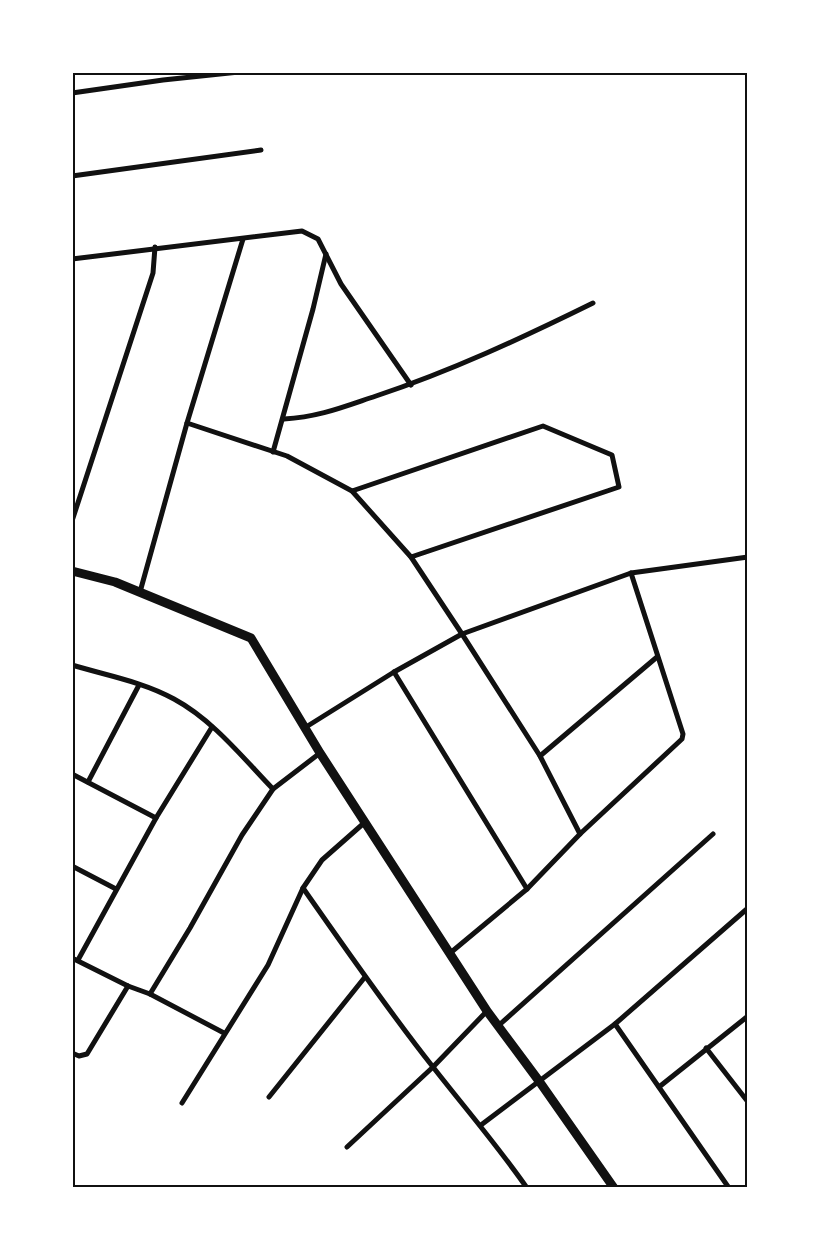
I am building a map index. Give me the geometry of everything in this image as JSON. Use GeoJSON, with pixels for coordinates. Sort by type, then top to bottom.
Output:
{"type":"FeatureCollection","features":[{"type":"Feature","properties":{"kind":"street"},"geometry":{"type":"LineString","coordinates":[[162,72],[162,80]]}},
{"type":"Feature","properties":{"kind":"street"},"geometry":{"type":"LineString","coordinates":[[72,93],[162,80],[239,72]]}},
{"type":"Feature","properties":{"kind":"street"},"geometry":{"type":"LineString","coordinates":[[72,176],[261,150]]}},
{"type":"Feature","properties":{"kind":"street"},"geometry":{"type":"LineString","coordinates":[[72,259],[155,247],[243,239],[302,231],[318,239],[341,284],[411,385]]}},
{"type":"Feature","properties":{"kind":"street"},"geometry":{"type":"LineString","coordinates":[[140,592],[187,423],[243,239]]}},
{"type":"Feature","properties":{"kind":"street"},"geometry":{"type":"LineString","coordinates":[[72,521],[153,273],[155,247]]}},
{"type":"Feature","properties":{"kind":"street"},"geometry":{"type":"LineString","coordinates":[[273,452],[284,419],[326,254]]}},
{"type":"Feature","properties":{"kind":"street"},"geometry":{"type":"LineString","coordinates":[[284,419],[312,417],[411,385],[500,349],[593,303]]}},
{"type":"Feature","properties":{"kind":"street"},"geometry":{"type":"LineString","coordinates":[[187,423],[273,452],[324,475],[352,491],[411,557],[540,756],[580,834]]}},
{"type":"Feature","properties":{"kind":"street"},"geometry":{"type":"LineString","coordinates":[[352,491],[543,426],[612,455],[620,487],[411,557]]}},
{"type":"Feature","properties":{"kind":"street"},"geometry":{"type":"LineString","coordinates":[[306,727],[394,672],[462,634],[631,573],[748,557]]}},
{"type":"Feature","properties":{"kind":"street"},"geometry":{"type":"LineString","coordinates":[[72,571],[115,582],[251,638],[364,823],[486,1011],[539,1080],[614,1188]]}},
{"type":"Feature","properties":{"kind":"street"},"geometry":{"type":"LineString","coordinates":[[449,954],[527,889],[580,834],[682,739],[631,573]]}},
{"type":"Feature","properties":{"kind":"street"},"geometry":{"type":"LineString","coordinates":[[540,756],[656,657]]}},
{"type":"Feature","properties":{"kind":"street"},"geometry":{"type":"LineString","coordinates":[[72,665],[139,685],[174,699],[212,727],[273,789]]}},
{"type":"Feature","properties":{"kind":"street"},"geometry":{"type":"LineString","coordinates":[[394,672],[527,889]]}},
{"type":"Feature","properties":{"kind":"street"},"geometry":{"type":"LineString","coordinates":[[88,782],[139,685]]}},
{"type":"Feature","properties":{"kind":"street"},"geometry":{"type":"LineString","coordinates":[[212,727],[156,818],[75,959],[128,986],[150,994],[224,1033]]}},
{"type":"Feature","properties":{"kind":"street"},"geometry":{"type":"LineString","coordinates":[[150,994],[190,928],[242,835],[273,789],[320,753]]}},
{"type":"Feature","properties":{"kind":"street"},"geometry":{"type":"LineString","coordinates":[[72,774],[156,818]]}},
{"type":"Feature","properties":{"kind":"street"},"geometry":{"type":"LineString","coordinates":[[182,1103],[268,965],[303,888],[322,860],[364,823]]}},
{"type":"Feature","properties":{"kind":"street"},"geometry":{"type":"LineString","coordinates":[[498,1026],[713,834]]}},
{"type":"Feature","properties":{"kind":"street"},"geometry":{"type":"LineString","coordinates":[[72,866],[116,889]]}},
{"type":"Feature","properties":{"kind":"street"},"geometry":{"type":"LineString","coordinates":[[303,888],[365,977],[433,1067],[481,1125],[526,1188]]}},
{"type":"Feature","properties":{"kind":"street"},"geometry":{"type":"LineString","coordinates":[[481,1125],[614,1024],[748,908]]}},
{"type":"Feature","properties":{"kind":"street"},"geometry":{"type":"LineString","coordinates":[[269,1097],[365,977]]}},
{"type":"Feature","properties":{"kind":"street"},"geometry":{"type":"LineString","coordinates":[[72,1053],[79,1056],[87,1054],[128,986]]}},
{"type":"Feature","properties":{"kind":"street"},"geometry":{"type":"LineString","coordinates":[[347,1147],[433,1067],[486,1011]]}},
{"type":"Feature","properties":{"kind":"street"},"geometry":{"type":"LineString","coordinates":[[660,1087],[748,1016]]}},
{"type":"Feature","properties":{"kind":"street"},"geometry":{"type":"LineString","coordinates":[[614,1024],[729,1188]]}},
{"type":"Feature","properties":{"kind":"street"},"geometry":{"type":"LineString","coordinates":[[706,1048],[748,1102]]}}]}
